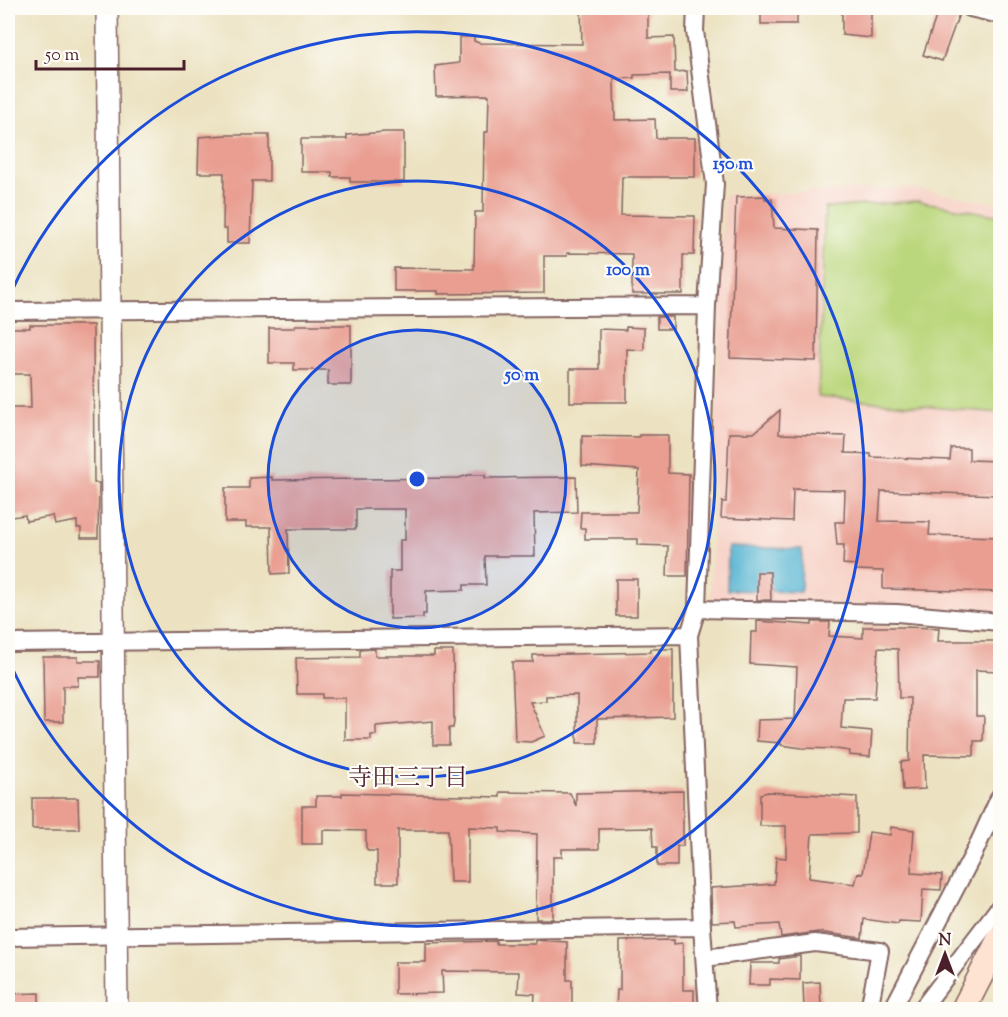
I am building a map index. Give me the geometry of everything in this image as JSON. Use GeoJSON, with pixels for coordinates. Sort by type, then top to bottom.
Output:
{"type":"FeatureCollection","features":[{"type":"Feature","properties":{"kind":"main road"},"geometry":{"type":"LineString","coordinates":[[963,1010],[1000,938]]}},
{"type":"Feature","properties":{"kind":"street"},"geometry":{"type":"LineString","coordinates":[[107,8],[117,1010]]}},
{"type":"Feature","properties":{"kind":"street"},"geometry":{"type":"LineString","coordinates":[[696,8],[695,31],[715,184],[707,306],[698,609],[689,635],[708,1010]]}},
{"type":"Feature","properties":{"kind":"street"},"geometry":{"type":"LineString","coordinates":[[970,8],[1000,15]]}},
{"type":"Feature","properties":{"kind":"street"},"geometry":{"type":"LineString","coordinates":[[8,311],[707,306]]}},
{"type":"Feature","properties":{"kind":"street"},"geometry":{"type":"LineString","coordinates":[[698,609],[897,613],[1000,622]]}},
{"type":"Feature","properties":{"kind":"street"},"geometry":{"type":"LineString","coordinates":[[8,643],[689,635]]}},
{"type":"Feature","properties":{"kind":"street"},"geometry":{"type":"LineString","coordinates":[[892,1010],[975,851],[1000,796]]}},
{"type":"Feature","properties":{"kind":"street"},"geometry":{"type":"LineString","coordinates":[[921,1010],[1000,906]]}},
{"type":"Feature","properties":{"kind":"street"},"geometry":{"type":"LineString","coordinates":[[8,937],[702,927]]}},
{"type":"Feature","properties":{"kind":"street"},"geometry":{"type":"LineString","coordinates":[[705,958],[814,943],[880,951],[869,1010]]}},
{"type":"Feature","properties":{"kind":"shaded area"},"geometry":{"type":"Polygon","coordinates":[[[912,188],[1000,204],[1000,613],[969,614],[920,605],[710,604],[724,195],[912,188]]]}},
{"type":"Feature","properties":{"kind":"green space"},"geometry":{"type":"Polygon","coordinates":[[[918,201],[1000,216],[1000,413],[818,397],[825,208],[918,201]]]}},
{"type":"Feature","properties":{"kind":"water"},"geometry":{"type":"Polygon","coordinates":[[[728,547],[802,549],[801,592],[727,590],[728,547]]]}},
{"type":"Feature","properties":{"kind":"building"},"geometry":{"type":"Polygon","coordinates":[[[581,8],[648,8],[648,38],[674,37],[675,72],[687,71],[688,92],[670,92],[670,74],[634,75],[634,78],[614,79],[615,120],[655,119],[656,138],[695,138],[695,177],[622,177],[621,215],[695,216],[694,255],[683,255],[683,294],[632,294],[632,254],[567,253],[567,256],[544,256],[544,293],[438,294],[438,291],[394,291],[394,268],[474,269],[475,212],[483,212],[484,132],[488,132],[489,95],[436,96],[435,66],[459,63],[459,37],[474,37],[474,41],[479,43],[582,44],[581,8]]]}},
{"type":"Feature","properties":{"kind":"building"},"geometry":{"type":"Polygon","coordinates":[[[761,8],[797,8],[797,24],[761,24],[761,8]]]}},
{"type":"Feature","properties":{"kind":"building"},"geometry":{"type":"Polygon","coordinates":[[[842,8],[871,8],[871,38],[842,35],[842,8]]]}},
{"type":"Feature","properties":{"kind":"building"},"geometry":{"type":"Polygon","coordinates":[[[939,8],[959,14],[942,61],[923,55],[939,8]]]}},
{"type":"Feature","properties":{"kind":"building"},"geometry":{"type":"Polygon","coordinates":[[[404,132],[404,182],[350,182],[350,177],[332,177],[332,172],[301,172],[301,139],[347,139],[347,135],[404,132]]]}},
{"type":"Feature","properties":{"kind":"building"},"geometry":{"type":"Polygon","coordinates":[[[269,135],[269,181],[252,181],[250,243],[227,243],[227,229],[223,229],[224,173],[198,173],[199,137],[269,135]]]}},
{"type":"Feature","properties":{"kind":"building"},"geometry":{"type":"Polygon","coordinates":[[[765,196],[765,199],[772,199],[774,228],[818,230],[816,361],[730,358],[736,197],[765,196]]]}},
{"type":"Feature","properties":{"kind":"building"},"geometry":{"type":"Polygon","coordinates":[[[657,317],[673,317],[673,329],[657,329],[657,317]]]}},
{"type":"Feature","properties":{"kind":"building"},"geometry":{"type":"Polygon","coordinates":[[[30,325],[93,325],[94,483],[99,483],[98,538],[81,538],[81,528],[77,528],[77,521],[55,525],[53,516],[26,521],[25,515],[12,517],[8,493],[8,484],[11,484],[11,408],[31,408],[30,374],[8,374],[8,336],[9,328],[30,328],[30,325]]]}},
{"type":"Feature","properties":{"kind":"building"},"geometry":{"type":"Polygon","coordinates":[[[295,325],[351,325],[351,385],[328,385],[328,370],[294,370],[294,363],[269,363],[269,328],[295,328],[295,325]]]}},
{"type":"Feature","properties":{"kind":"building"},"geometry":{"type":"Polygon","coordinates":[[[626,327],[644,328],[644,350],[627,349],[627,402],[570,402],[570,369],[599,369],[599,329],[626,330],[626,327]]]}},
{"type":"Feature","properties":{"kind":"building"},"geometry":{"type":"Polygon","coordinates":[[[780,410],[779,434],[846,436],[845,453],[871,454],[871,457],[950,460],[951,448],[969,448],[969,460],[1000,461],[1000,495],[881,491],[879,521],[930,522],[929,535],[1000,537],[1000,592],[883,589],[883,571],[856,570],[856,565],[843,564],[844,545],[837,545],[835,522],[844,522],[845,490],[793,489],[792,521],[721,518],[722,502],[726,502],[729,433],[754,433],[780,410]]]}},
{"type":"Feature","properties":{"kind":"building"},"geometry":{"type":"Polygon","coordinates":[[[639,435],[668,435],[668,473],[689,474],[687,576],[667,576],[668,546],[638,545],[638,539],[585,539],[585,528],[580,528],[581,512],[637,512],[639,470],[582,466],[582,436],[639,437],[639,435]]]}},
{"type":"Feature","properties":{"kind":"building"},"geometry":{"type":"Polygon","coordinates":[[[468,475],[485,475],[485,478],[576,477],[577,512],[534,513],[535,556],[485,556],[486,585],[464,585],[464,590],[426,591],[426,614],[423,614],[423,618],[390,619],[390,571],[400,571],[400,540],[405,540],[405,509],[356,509],[356,529],[288,529],[289,573],[272,574],[271,527],[246,527],[246,522],[225,522],[225,488],[249,488],[249,478],[272,477],[272,480],[459,478],[468,475]]]}},
{"type":"Feature","properties":{"kind":"building"},"geometry":{"type":"Polygon","coordinates":[[[757,572],[770,572],[771,600],[757,600],[757,572]]]}},
{"type":"Feature","properties":{"kind":"building"},"geometry":{"type":"Polygon","coordinates":[[[616,579],[637,579],[637,616],[616,616],[616,579]]]}},
{"type":"Feature","properties":{"kind":"building"},"geometry":{"type":"Polygon","coordinates":[[[757,621],[812,625],[812,622],[830,622],[829,636],[863,638],[863,627],[939,628],[938,641],[1000,641],[1000,671],[976,670],[976,716],[984,716],[983,741],[974,741],[974,756],[924,755],[925,789],[903,790],[901,762],[909,761],[910,698],[899,698],[898,649],[878,648],[875,698],[843,698],[841,728],[872,731],[870,757],[849,755],[850,751],[836,749],[802,748],[757,741],[758,720],[795,719],[797,667],[750,664],[751,632],[757,632],[757,621]]]}},
{"type":"Feature","properties":{"kind":"building"},"geometry":{"type":"Polygon","coordinates":[[[375,649],[375,656],[434,656],[434,651],[453,651],[454,722],[453,728],[449,728],[449,745],[433,745],[433,721],[376,726],[376,735],[371,735],[371,740],[345,740],[345,698],[322,698],[322,694],[297,694],[296,658],[360,657],[360,650],[375,649]]]}},
{"type":"Feature","properties":{"kind":"building"},"geometry":{"type":"Polygon","coordinates":[[[651,649],[673,649],[673,717],[597,719],[597,743],[577,743],[577,695],[546,696],[546,701],[530,702],[545,736],[531,742],[515,741],[512,662],[533,662],[533,655],[651,652],[651,649]]]}},
{"type":"Feature","properties":{"kind":"building"},"geometry":{"type":"Polygon","coordinates":[[[43,657],[78,657],[78,661],[100,661],[100,677],[78,677],[78,686],[63,686],[63,722],[44,722],[43,657]]]}},
{"type":"Feature","properties":{"kind":"building"},"geometry":{"type":"Polygon","coordinates":[[[683,791],[683,846],[677,846],[677,866],[657,866],[657,847],[653,847],[652,828],[599,829],[599,849],[562,849],[562,857],[553,857],[553,919],[536,919],[537,834],[500,832],[500,828],[468,827],[468,882],[450,882],[448,830],[398,830],[398,883],[377,883],[377,851],[368,851],[366,831],[323,830],[323,844],[302,844],[302,806],[316,806],[316,796],[342,796],[342,793],[500,797],[500,792],[570,793],[576,806],[576,793],[683,791]]]}},
{"type":"Feature","properties":{"kind":"building"},"geometry":{"type":"Polygon","coordinates":[[[768,792],[857,797],[857,833],[812,834],[809,878],[855,884],[858,873],[863,874],[869,832],[890,835],[891,827],[914,830],[911,873],[942,875],[941,890],[923,889],[921,922],[899,921],[898,924],[864,919],[862,938],[818,932],[781,937],[779,924],[736,927],[735,921],[712,922],[711,888],[774,884],[776,857],[786,858],[786,826],[760,826],[760,794],[768,792]]]}},
{"type":"Feature","properties":{"kind":"building"},"geometry":{"type":"Polygon","coordinates":[[[32,798],[78,798],[79,829],[32,829],[32,798]]]}},
{"type":"Feature","properties":{"kind":"building"},"geometry":{"type":"Polygon","coordinates":[[[535,940],[567,942],[567,980],[572,980],[572,1010],[534,1010],[535,994],[518,993],[519,972],[442,971],[443,993],[395,994],[395,962],[426,962],[426,943],[496,941],[496,944],[535,944],[535,940]]]}},
{"type":"Feature","properties":{"kind":"building"},"geometry":{"type":"Polygon","coordinates":[[[674,940],[674,944],[683,943],[683,990],[694,990],[694,1007],[616,1010],[617,990],[620,990],[620,941],[674,940]]]}},
{"type":"Feature","properties":{"kind":"building"},"geometry":{"type":"Polygon","coordinates":[[[800,956],[800,980],[770,979],[770,985],[749,985],[750,963],[779,963],[779,959],[800,956]]]}},
{"type":"Feature","properties":{"kind":"building"},"geometry":{"type":"Polygon","coordinates":[[[820,982],[821,1010],[804,1010],[803,983],[820,982]]]}},
{"type":"Feature","properties":{"kind":"building"},"geometry":{"type":"Polygon","coordinates":[[[39,993],[39,1010],[8,1010],[8,994],[39,993]]]}},
{"type":"Feature","properties":{"kind":"district","name":"寺田三丁目"},"geometry":{"type":"Point","coordinates":[408,779]}}]}
